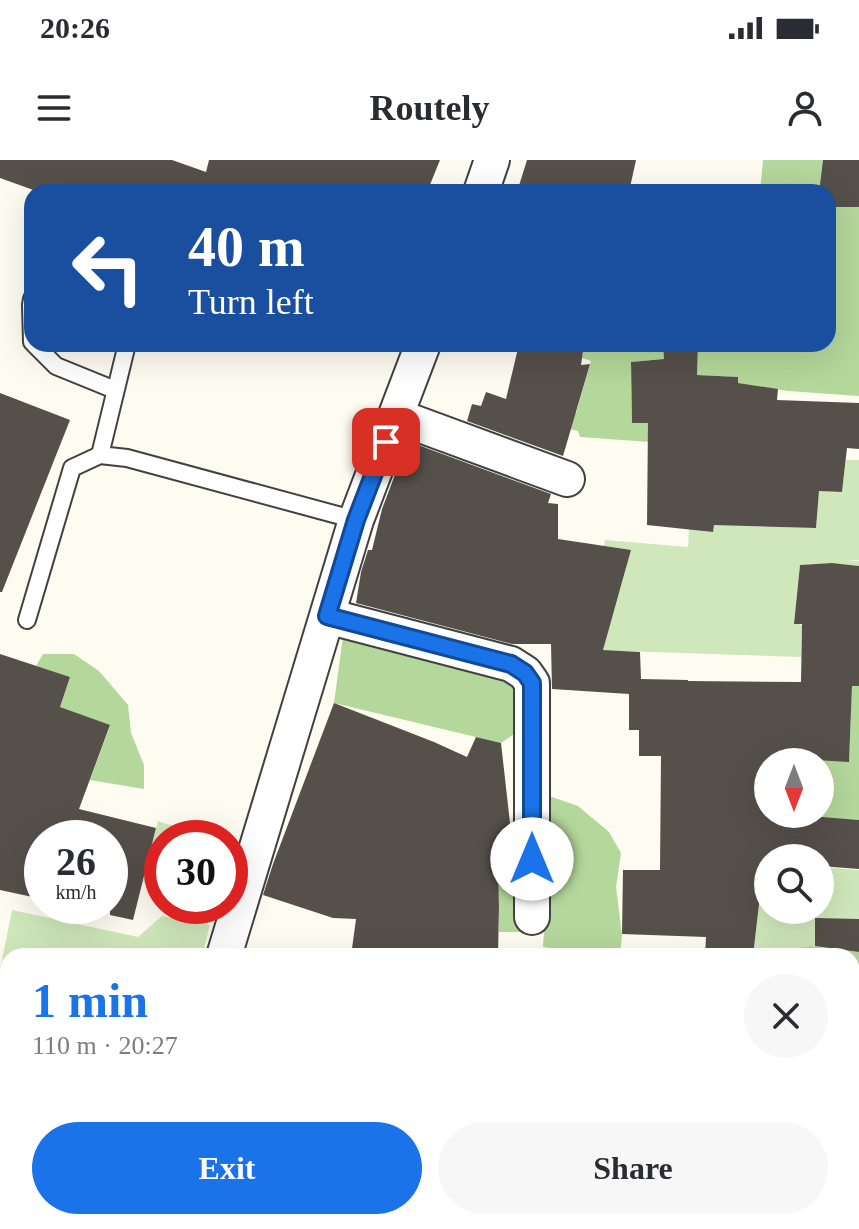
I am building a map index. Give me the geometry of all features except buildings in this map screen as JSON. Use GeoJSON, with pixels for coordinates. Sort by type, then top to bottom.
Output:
{"type":"FeatureCollection","features":[{"type":"Feature","properties":{"kind":"street"},"geometry":{"type":"LineString","coordinates":[[484,184],[492,160]]}},
{"type":"Feature","properties":{"kind":"street"},"geometry":{"type":"LineString","coordinates":[[226,948],[356,520],[420,352]]}},
{"type":"Feature","properties":{"kind":"street"},"geometry":{"type":"LineString","coordinates":[[396,416],[567,479]]}},
{"type":"Feature","properties":{"kind":"street"},"geometry":{"type":"LineString","coordinates":[[327,616],[511,664],[525,673],[532,683],[532,917]]}},
{"type":"Feature","properties":{"kind":"lane"},"geometry":{"type":"LineString","coordinates":[[42,352],[56,366],[115,390]]}},
{"type":"Feature","properties":{"kind":"lane"},"geometry":{"type":"LineString","coordinates":[[100,455],[125,352]]}},
{"type":"Feature","properties":{"kind":"lane"},"geometry":{"type":"LineString","coordinates":[[27,620],[72,468],[100,455],[127,458],[356,520]]}},
{"type":"Feature","properties":{"kind":"green space"},"geometry":{"type":"Polygon","coordinates":[[[763,160],[823,160],[820,184],[761,184],[763,160]]]}},
{"type":"Feature","properties":{"kind":"green space"},"geometry":{"type":"Polygon","coordinates":[[[836,207],[859,207],[859,396],[788,391],[738,383],[737,377],[697,375],[698,352],[836,352],[836,207]]]}},
{"type":"Feature","properties":{"kind":"green space"},"geometry":{"type":"Polygon","coordinates":[[[583,352],[664,352],[664,359],[631,362],[632,423],[666,423],[664,443],[580,437],[578,431],[558,426],[563,410],[576,413],[591,361],[582,358],[583,352]]]}},
{"type":"Feature","properties":{"kind":"green space"},"geometry":{"type":"Polygon","coordinates":[[[846,460],[859,460],[859,560],[847,560],[859,561],[859,566],[832,563],[800,565],[794,623],[802,625],[801,657],[563,649],[614,610],[626,569],[600,563],[605,540],[688,547],[689,529],[712,532],[715,512],[745,526],[816,528],[819,491],[842,492],[846,460]]]}},
{"type":"Feature","properties":{"kind":"green space"},"geometry":{"type":"Polygon","coordinates":[[[344,629],[502,667],[519,696],[517,732],[501,743],[334,703],[344,629]]]}},
{"type":"Feature","properties":{"kind":"green space"},"geometry":{"type":"Polygon","coordinates":[[[43,654],[74,654],[99,671],[128,705],[131,733],[144,765],[144,789],[90,780],[110,726],[60,707],[70,677],[36,666],[43,654]]]}},
{"type":"Feature","properties":{"kind":"green space"},"geometry":{"type":"Polygon","coordinates":[[[852,686],[859,686],[859,820],[834,818],[834,761],[849,761],[852,686]]]}},
{"type":"Feature","properties":{"kind":"green space"},"geometry":{"type":"Polygon","coordinates":[[[549,796],[578,806],[609,832],[621,853],[616,887],[621,948],[543,947],[544,932],[499,932],[499,896],[443,891],[510,823],[537,860],[549,796]]]}},
{"type":"Feature","properties":{"kind":"green space"},"geometry":{"type":"Polygon","coordinates":[[[834,868],[859,870],[859,948],[754,948],[757,924],[834,924],[834,868]]]}},
{"type":"Feature","properties":{"kind":"green space"},"geometry":{"type":"Polygon","coordinates":[[[12,910],[24,913],[24,924],[77,924],[138,937],[153,924],[210,925],[204,948],[4,948],[12,910]]]}},
{"type":"Feature","properties":{"kind":"route"},"geometry":{"type":"LineString","coordinates":[[386,442],[356,520],[327,616],[511,664],[525,673],[532,683],[532,859]]}}]}
